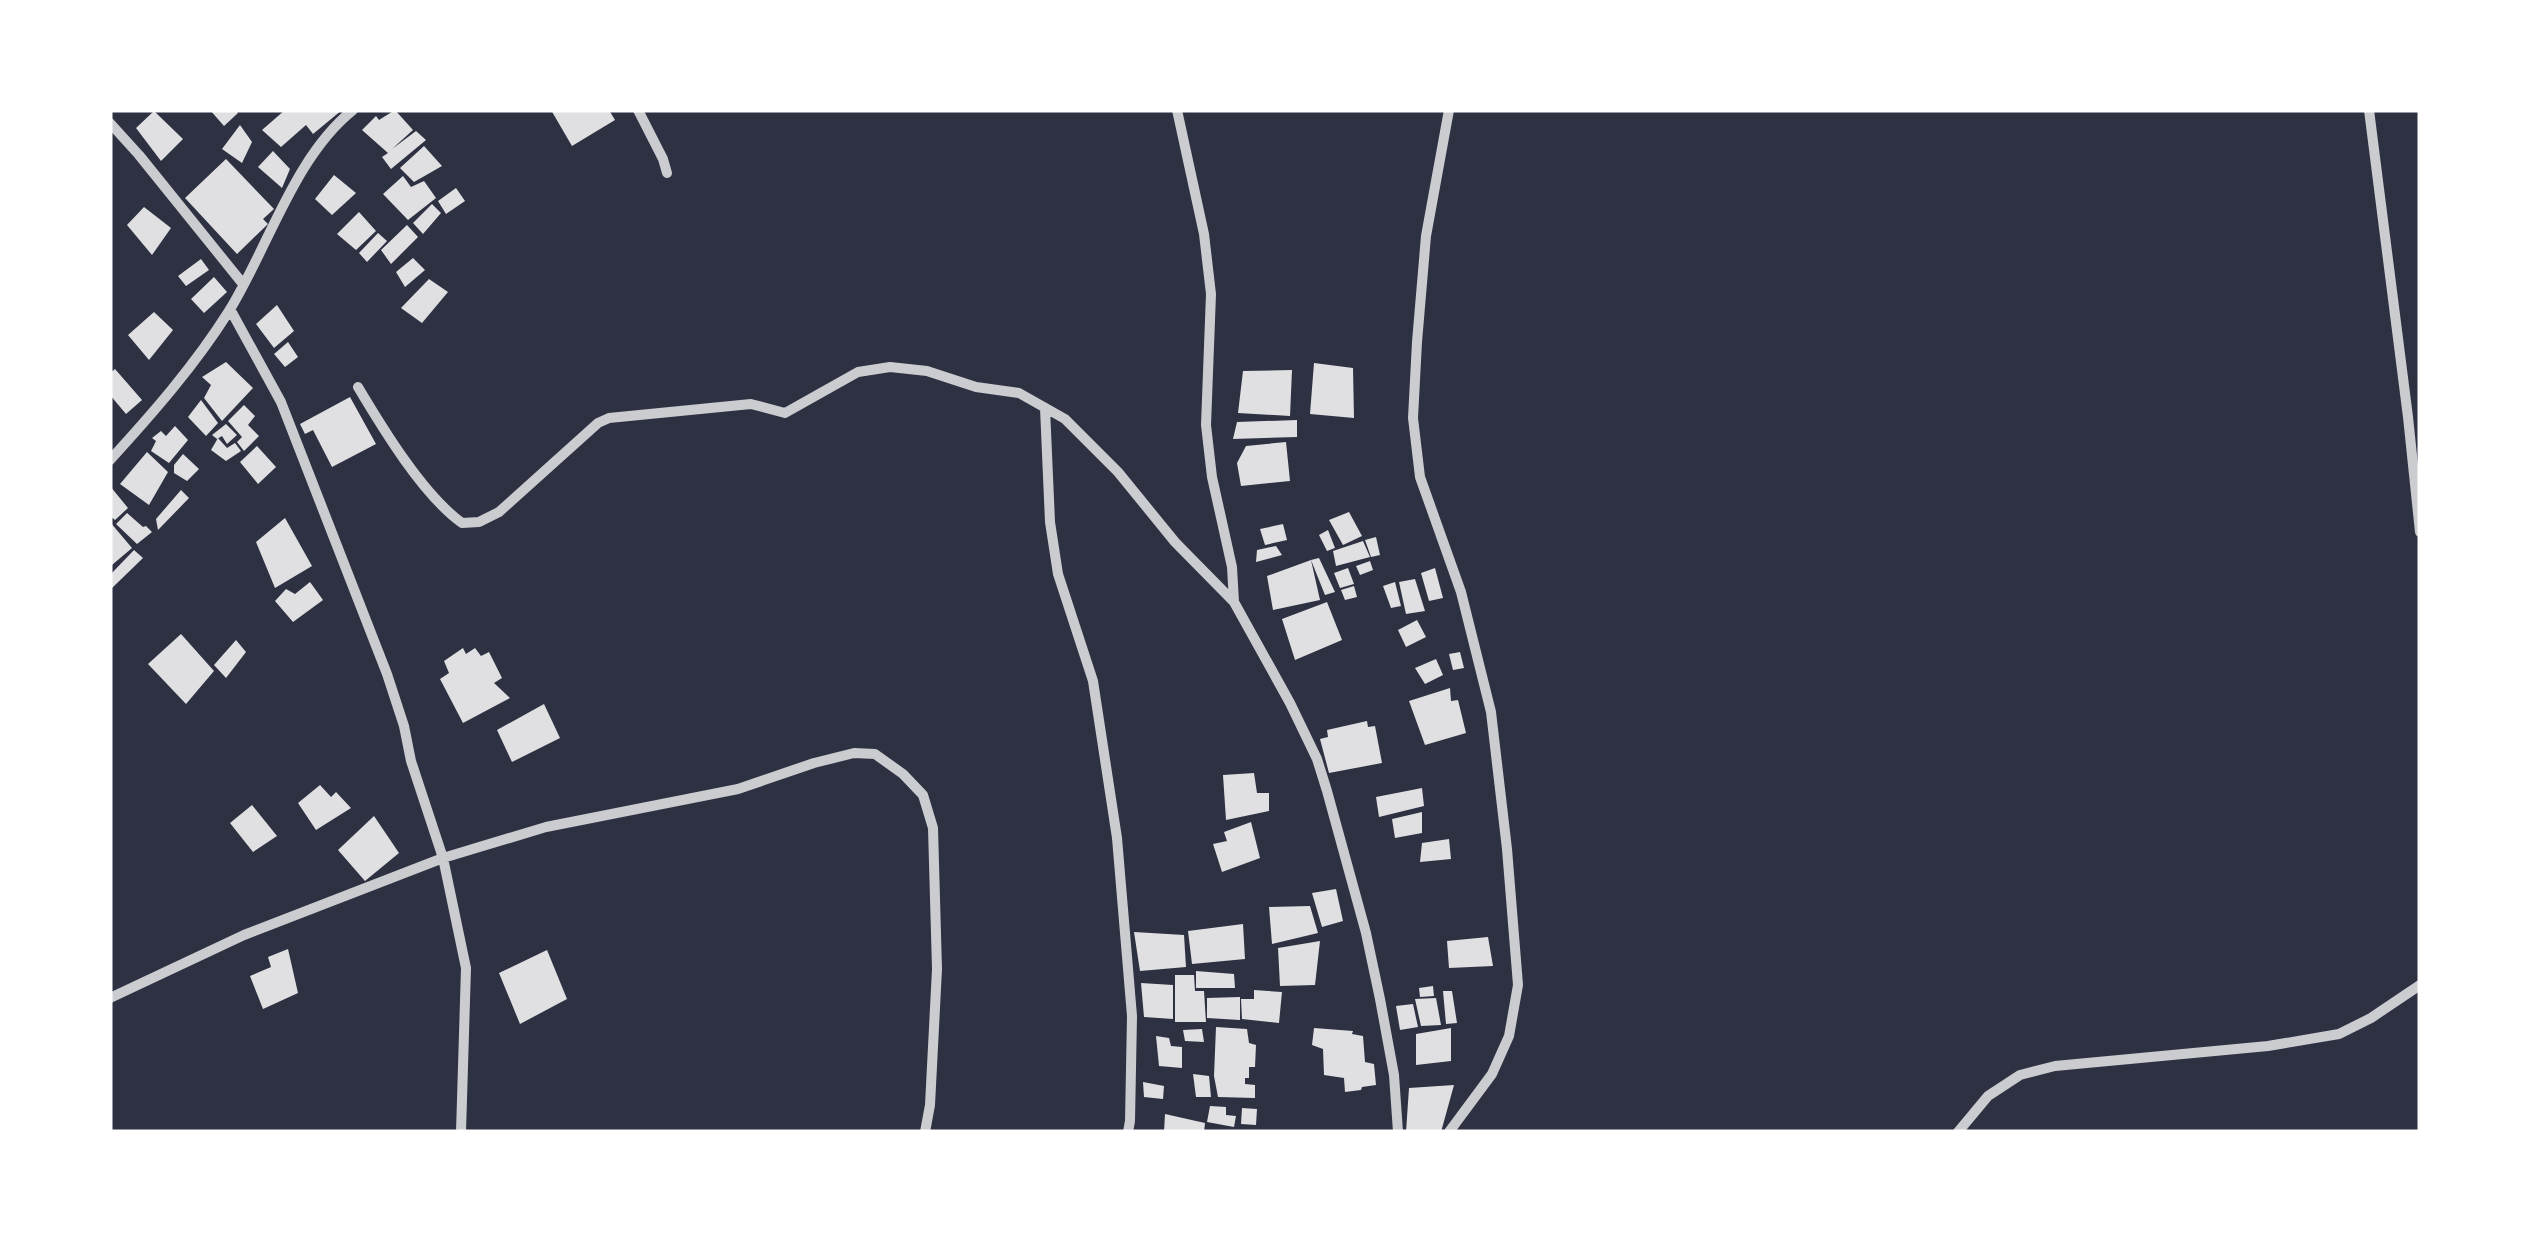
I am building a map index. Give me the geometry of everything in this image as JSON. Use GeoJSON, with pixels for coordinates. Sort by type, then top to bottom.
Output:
{"type":"FeatureCollection","features":[{"type":"Feature","properties":{"kind":"street"},"geometry":{"type":"LineString","coordinates":[[110,460],[195,360],[230,309],[320,143],[352,110]]}},
{"type":"Feature","properties":{"kind":"street"},"geometry":{"type":"LineString","coordinates":[[638,110],[667,173]]}},
{"type":"Feature","properties":{"kind":"street"},"geometry":{"type":"LineString","coordinates":[[1177,110],[1206,249],[1211,294],[1206,425],[1212,477],[1232,567],[1234,602]]}},
{"type":"Feature","properties":{"kind":"street"},"geometry":{"type":"LineString","coordinates":[[1448,110],[1426,236],[1414,418],[1420,476],[1461,592],[1491,712],[1508,850],[1518,985],[1510,1036],[1492,1074],[1449,1132]]}},
{"type":"Feature","properties":{"kind":"street"},"geometry":{"type":"LineString","coordinates":[[2368,110],[2420,532]]}},
{"type":"Feature","properties":{"kind":"street"},"geometry":{"type":"LineString","coordinates":[[110,124],[243,284]]}},
{"type":"Feature","properties":{"kind":"street"},"geometry":{"type":"LineString","coordinates":[[230,309],[282,402],[387,674],[443,858],[466,968],[461,1132]]}},
{"type":"Feature","properties":{"kind":"street"},"geometry":{"type":"LineString","coordinates":[[358,387],[437,503],[462,523],[479,522],[500,512],[598,424],[620,415],[751,404],[785,413],[858,372],[890,367],[1019,393],[1065,419],[1234,602],[1290,703],[1327,791],[1366,933],[1394,1076],[1398,1132]]}},
{"type":"Feature","properties":{"kind":"street"},"geometry":{"type":"LineString","coordinates":[[1046,408],[1050,522],[1058,574],[1093,681],[1117,838],[1132,1016],[1128,1132]]}},
{"type":"Feature","properties":{"kind":"street"},"geometry":{"type":"LineString","coordinates":[[110,998],[244,934],[443,858],[578,820],[738,789],[854,753],[875,754],[904,774],[923,795],[933,828],[937,969],[930,1105],[925,1132]]}},
{"type":"Feature","properties":{"kind":"street"},"geometry":{"type":"LineString","coordinates":[[1958,1132],[1988,1096],[2020,1075],[2055,1066],[2268,1046],[2339,1034],[2420,985]]}},
{"type":"Feature","properties":{"kind":"building"},"geometry":{"type":"Polygon","coordinates":[[[210,110],[235,110],[238,113],[224,126],[210,110]]]}},
{"type":"Feature","properties":{"kind":"building"},"geometry":{"type":"Polygon","coordinates":[[[285,110],[342,110],[313,134],[306,125],[281,147],[262,130],[285,110]]]}},
{"type":"Feature","properties":{"kind":"building"},"geometry":{"type":"Polygon","coordinates":[[[395,110],[413,130],[392,149],[416,131],[426,140],[391,169],[382,157],[388,153],[362,130],[376,116],[379,120],[395,110]]]}},
{"type":"Feature","properties":{"kind":"building"},"geometry":{"type":"Polygon","coordinates":[[[551,110],[609,110],[615,120],[572,146],[551,110]]]}},
{"type":"Feature","properties":{"kind":"building"},"geometry":{"type":"Polygon","coordinates":[[[154,111],[183,139],[161,161],[136,128],[154,111]]]}},
{"type":"Feature","properties":{"kind":"building"},"geometry":{"type":"Polygon","coordinates":[[[240,125],[252,142],[242,163],[222,149],[240,125]]]}},
{"type":"Feature","properties":{"kind":"building"},"geometry":{"type":"Polygon","coordinates":[[[424,146],[442,166],[414,182],[400,168],[424,146]]]}},
{"type":"Feature","properties":{"kind":"building"},"geometry":{"type":"Polygon","coordinates":[[[273,151],[290,169],[282,188],[258,167],[273,151]]]}},
{"type":"Feature","properties":{"kind":"building"},"geometry":{"type":"Polygon","coordinates":[[[226,159],[274,209],[263,219],[268,224],[237,254],[185,198],[226,159]]]}},
{"type":"Feature","properties":{"kind":"building"},"geometry":{"type":"Polygon","coordinates":[[[334,175],[356,193],[332,215],[315,199],[334,175]]]}},
{"type":"Feature","properties":{"kind":"building"},"geometry":{"type":"Polygon","coordinates":[[[403,176],[411,187],[424,181],[436,198],[408,220],[383,194],[403,176]]]}},
{"type":"Feature","properties":{"kind":"building"},"geometry":{"type":"Polygon","coordinates":[[[456,188],[465,201],[446,214],[438,201],[456,188]]]}},
{"type":"Feature","properties":{"kind":"building"},"geometry":{"type":"Polygon","coordinates":[[[432,204],[441,213],[423,234],[413,223],[432,204]]]}},
{"type":"Feature","properties":{"kind":"building"},"geometry":{"type":"Polygon","coordinates":[[[144,207],[171,228],[152,255],[127,225],[144,207]]]}},
{"type":"Feature","properties":{"kind":"building"},"geometry":{"type":"Polygon","coordinates":[[[359,212],[376,231],[356,250],[337,234],[359,212]]]}},
{"type":"Feature","properties":{"kind":"building"},"geometry":{"type":"Polygon","coordinates":[[[407,225],[418,237],[391,264],[381,250],[407,225]]]}},
{"type":"Feature","properties":{"kind":"building"},"geometry":{"type":"Polygon","coordinates":[[[378,233],[387,241],[367,262],[359,253],[378,233]]]}},
{"type":"Feature","properties":{"kind":"building"},"geometry":{"type":"Polygon","coordinates":[[[413,258],[425,270],[405,287],[396,272],[413,258]]]}},
{"type":"Feature","properties":{"kind":"building"},"geometry":{"type":"Polygon","coordinates":[[[201,259],[209,270],[186,286],[178,276],[201,259]]]}},
{"type":"Feature","properties":{"kind":"building"},"geometry":{"type":"Polygon","coordinates":[[[214,277],[227,292],[204,313],[191,299],[214,277]]]}},
{"type":"Feature","properties":{"kind":"building"},"geometry":{"type":"Polygon","coordinates":[[[429,279],[448,292],[422,323],[401,308],[429,279]]]}},
{"type":"Feature","properties":{"kind":"building"},"geometry":{"type":"Polygon","coordinates":[[[277,305],[294,331],[274,348],[256,324],[277,305]]]}},
{"type":"Feature","properties":{"kind":"building"},"geometry":{"type":"Polygon","coordinates":[[[154,312],[173,330],[149,360],[128,335],[154,312]]]}},
{"type":"Feature","properties":{"kind":"building"},"geometry":{"type":"Polygon","coordinates":[[[288,342],[298,357],[285,367],[274,354],[288,342]]]}},
{"type":"Feature","properties":{"kind":"building"},"geometry":{"type":"Polygon","coordinates":[[[226,362],[253,388],[222,421],[204,398],[211,385],[202,377],[226,362]]]}},
{"type":"Feature","properties":{"kind":"building"},"geometry":{"type":"Polygon","coordinates":[[[1314,363],[1353,368],[1354,418],[1310,414],[1314,363]]]}},
{"type":"Feature","properties":{"kind":"building"},"geometry":{"type":"Polygon","coordinates":[[[115,369],[142,400],[126,414],[110,395],[110,373],[115,369]]]}},
{"type":"Feature","properties":{"kind":"building"},"geometry":{"type":"Polygon","coordinates":[[[1292,370],[1290,416],[1238,413],[1243,371],[1292,370]]]}},
{"type":"Feature","properties":{"kind":"building"},"geometry":{"type":"Polygon","coordinates":[[[350,397],[376,444],[332,467],[313,430],[305,434],[300,424],[350,397]]]}},
{"type":"Feature","properties":{"kind":"building"},"geometry":{"type":"Polygon","coordinates":[[[201,400],[218,423],[206,436],[188,417],[201,400]]]}},
{"type":"Feature","properties":{"kind":"building"},"geometry":{"type":"Polygon","coordinates":[[[244,405],[255,416],[248,425],[259,436],[244,451],[237,442],[242,437],[228,421],[244,405]]]}},
{"type":"Feature","properties":{"kind":"building"},"geometry":{"type":"Polygon","coordinates":[[[1297,420],[1297,437],[1233,439],[1237,422],[1297,420]]]}},
{"type":"Feature","properties":{"kind":"building"},"geometry":{"type":"Polygon","coordinates":[[[226,424],[237,435],[227,444],[222,436],[217,439],[212,435],[226,424]]]}},
{"type":"Feature","properties":{"kind":"building"},"geometry":{"type":"Polygon","coordinates":[[[175,426],[188,440],[169,463],[151,451],[156,441],[152,438],[161,431],[166,436],[175,426]]]}},
{"type":"Feature","properties":{"kind":"building"},"geometry":{"type":"Polygon","coordinates":[[[218,438],[227,448],[235,443],[241,451],[226,461],[211,450],[218,438]]]}},
{"type":"Feature","properties":{"kind":"building"},"geometry":{"type":"Polygon","coordinates":[[[1286,442],[1290,481],[1241,486],[1237,463],[1246,446],[1286,442]]]}},
{"type":"Feature","properties":{"kind":"building"},"geometry":{"type":"Polygon","coordinates":[[[257,446],[276,467],[258,484],[240,462],[257,446]]]}},
{"type":"Feature","properties":{"kind":"building"},"geometry":{"type":"Polygon","coordinates":[[[147,452],[168,472],[149,505],[120,484],[147,452]]]}},
{"type":"Feature","properties":{"kind":"building"},"geometry":{"type":"Polygon","coordinates":[[[183,454],[199,469],[187,481],[174,473],[174,465],[183,454]]]}},
{"type":"Feature","properties":{"kind":"building"},"geometry":{"type":"Polygon","coordinates":[[[110,486],[128,508],[115,520],[110,516],[110,486]]]}},
{"type":"Feature","properties":{"kind":"building"},"geometry":{"type":"Polygon","coordinates":[[[181,490],[189,498],[158,530],[156,519],[181,490]]]}},
{"type":"Feature","properties":{"kind":"building"},"geometry":{"type":"Polygon","coordinates":[[[1349,512],[1362,536],[1343,545],[1329,520],[1349,512]]]}},
{"type":"Feature","properties":{"kind":"building"},"geometry":{"type":"Polygon","coordinates":[[[127,513],[152,532],[137,544],[116,524],[127,513]]]}},
{"type":"Feature","properties":{"kind":"building"},"geometry":{"type":"Polygon","coordinates":[[[285,518],[312,566],[275,588],[256,542],[285,518]]]}},
{"type":"Feature","properties":{"kind":"building"},"geometry":{"type":"Polygon","coordinates":[[[110,522],[132,548],[112,565],[110,563],[110,522]]]}},
{"type":"Feature","properties":{"kind":"building"},"geometry":{"type":"Polygon","coordinates":[[[1283,524],[1287,540],[1265,545],[1260,529],[1283,524]]]}},
{"type":"Feature","properties":{"kind":"building"},"geometry":{"type":"Polygon","coordinates":[[[1328,530],[1335,548],[1327,551],[1319,535],[1328,530]]]}},
{"type":"Feature","properties":{"kind":"building"},"geometry":{"type":"Polygon","coordinates":[[[1376,537],[1380,555],[1371,557],[1365,540],[1376,537]]]}},
{"type":"Feature","properties":{"kind":"building"},"geometry":{"type":"Polygon","coordinates":[[[1363,541],[1370,557],[1336,566],[1333,551],[1363,541]]]}},
{"type":"Feature","properties":{"kind":"building"},"geometry":{"type":"Polygon","coordinates":[[[1276,546],[1282,555],[1256,562],[1257,550],[1276,546]]]}},
{"type":"Feature","properties":{"kind":"building"},"geometry":{"type":"Polygon","coordinates":[[[134,550],[143,558],[110,590],[110,575],[134,550]]]}},
{"type":"Feature","properties":{"kind":"building"},"geometry":{"type":"Polygon","coordinates":[[[1319,558],[1335,592],[1325,595],[1311,560],[1319,558]]]}},
{"type":"Feature","properties":{"kind":"building"},"geometry":{"type":"Polygon","coordinates":[[[1311,560],[1320,600],[1273,610],[1267,576],[1311,560]]]}},
{"type":"Feature","properties":{"kind":"building"},"geometry":{"type":"Polygon","coordinates":[[[1370,561],[1373,570],[1360,575],[1356,566],[1370,561]]]}},
{"type":"Feature","properties":{"kind":"building"},"geometry":{"type":"Polygon","coordinates":[[[1348,568],[1354,584],[1340,588],[1334,573],[1348,568]]]}},
{"type":"Feature","properties":{"kind":"building"},"geometry":{"type":"Polygon","coordinates":[[[1435,568],[1443,598],[1429,601],[1421,573],[1435,568]]]}},
{"type":"Feature","properties":{"kind":"building"},"geometry":{"type":"Polygon","coordinates":[[[1415,579],[1425,611],[1406,614],[1399,582],[1415,579]]]}},
{"type":"Feature","properties":{"kind":"building"},"geometry":{"type":"Polygon","coordinates":[[[310,582],[323,600],[293,622],[275,601],[286,589],[295,594],[310,582]]]}},
{"type":"Feature","properties":{"kind":"building"},"geometry":{"type":"Polygon","coordinates":[[[1395,582],[1401,606],[1391,608],[1383,586],[1395,582]]]}},
{"type":"Feature","properties":{"kind":"building"},"geometry":{"type":"Polygon","coordinates":[[[1354,586],[1357,597],[1345,600],[1341,590],[1354,586]]]}},
{"type":"Feature","properties":{"kind":"building"},"geometry":{"type":"Polygon","coordinates":[[[1327,602],[1342,640],[1295,660],[1282,619],[1327,602]]]}},
{"type":"Feature","properties":{"kind":"building"},"geometry":{"type":"Polygon","coordinates":[[[1417,620],[1426,637],[1406,647],[1398,630],[1417,620]]]}},
{"type":"Feature","properties":{"kind":"building"},"geometry":{"type":"Polygon","coordinates":[[[181,634],[214,671],[186,704],[148,664],[181,634]]]}},
{"type":"Feature","properties":{"kind":"building"},"geometry":{"type":"Polygon","coordinates":[[[236,640],[246,652],[226,678],[214,665],[236,640]]]}},
{"type":"Feature","properties":{"kind":"building"},"geometry":{"type":"Polygon","coordinates":[[[463,648],[466,654],[475,648],[481,656],[489,652],[502,678],[494,683],[510,698],[463,723],[440,679],[449,673],[444,661],[463,648]]]}},
{"type":"Feature","properties":{"kind":"building"},"geometry":{"type":"Polygon","coordinates":[[[1460,652],[1464,668],[1453,670],[1449,654],[1460,652]]]}},
{"type":"Feature","properties":{"kind":"building"},"geometry":{"type":"Polygon","coordinates":[[[1436,659],[1443,675],[1425,684],[1415,668],[1436,659]]]}},
{"type":"Feature","properties":{"kind":"building"},"geometry":{"type":"Polygon","coordinates":[[[1450,688],[1451,701],[1458,700],[1466,733],[1425,745],[1409,701],[1450,688]]]}},
{"type":"Feature","properties":{"kind":"building"},"geometry":{"type":"Polygon","coordinates":[[[544,704],[560,738],[512,762],[497,730],[544,704]]]}},
{"type":"Feature","properties":{"kind":"building"},"geometry":{"type":"Polygon","coordinates":[[[1367,721],[1368,727],[1375,726],[1382,763],[1329,773],[1320,739],[1328,737],[1327,730],[1367,721]]]}},
{"type":"Feature","properties":{"kind":"building"},"geometry":{"type":"Polygon","coordinates":[[[1254,773],[1257,793],[1269,793],[1269,811],[1226,820],[1223,775],[1254,773]]]}},
{"type":"Feature","properties":{"kind":"building"},"geometry":{"type":"Polygon","coordinates":[[[320,785],[331,797],[336,792],[351,808],[316,830],[298,803],[320,785]]]}},
{"type":"Feature","properties":{"kind":"building"},"geometry":{"type":"Polygon","coordinates":[[[1422,788],[1424,806],[1379,817],[1376,797],[1422,788]]]}},
{"type":"Feature","properties":{"kind":"building"},"geometry":{"type":"Polygon","coordinates":[[[252,805],[277,836],[253,852],[230,823],[252,805]]]}},
{"type":"Feature","properties":{"kind":"building"},"geometry":{"type":"Polygon","coordinates":[[[1422,812],[1422,833],[1395,838],[1392,819],[1422,812]]]}},
{"type":"Feature","properties":{"kind":"building"},"geometry":{"type":"Polygon","coordinates":[[[374,816],[399,853],[365,881],[338,850],[374,816]]]}},
{"type":"Feature","properties":{"kind":"building"},"geometry":{"type":"Polygon","coordinates":[[[1251,822],[1260,858],[1222,872],[1213,844],[1227,841],[1224,832],[1251,822]]]}},
{"type":"Feature","properties":{"kind":"building"},"geometry":{"type":"Polygon","coordinates":[[[1449,839],[1451,859],[1420,862],[1422,843],[1449,839]]]}},
{"type":"Feature","properties":{"kind":"building"},"geometry":{"type":"Polygon","coordinates":[[[1336,889],[1343,921],[1322,927],[1312,893],[1336,889]]]}},
{"type":"Feature","properties":{"kind":"building"},"geometry":{"type":"Polygon","coordinates":[[[1310,906],[1318,933],[1272,944],[1269,907],[1310,906]]]}},
{"type":"Feature","properties":{"kind":"building"},"geometry":{"type":"Polygon","coordinates":[[[1243,924],[1245,959],[1192,964],[1188,931],[1243,924]]]}},
{"type":"Feature","properties":{"kind":"building"},"geometry":{"type":"Polygon","coordinates":[[[1134,932],[1184,935],[1186,967],[1140,971],[1134,932]]]}},
{"type":"Feature","properties":{"kind":"building"},"geometry":{"type":"Polygon","coordinates":[[[1488,937],[1493,966],[1449,968],[1447,941],[1488,937]]]}},
{"type":"Feature","properties":{"kind":"building"},"geometry":{"type":"Polygon","coordinates":[[[1320,941],[1315,985],[1280,986],[1278,948],[1320,941]]]}},
{"type":"Feature","properties":{"kind":"building"},"geometry":{"type":"Polygon","coordinates":[[[288,949],[298,993],[263,1009],[250,976],[271,967],[268,957],[288,949]]]}},
{"type":"Feature","properties":{"kind":"building"},"geometry":{"type":"Polygon","coordinates":[[[547,950],[567,999],[520,1024],[499,973],[547,950]]]}},
{"type":"Feature","properties":{"kind":"building"},"geometry":{"type":"Polygon","coordinates":[[[1196,971],[1234,974],[1235,988],[1196,988],[1196,971]]]}},
{"type":"Feature","properties":{"kind":"building"},"geometry":{"type":"Polygon","coordinates":[[[1175,975],[1194,975],[1195,991],[1204,991],[1206,1022],[1175,1022],[1175,975]]]}},
{"type":"Feature","properties":{"kind":"building"},"geometry":{"type":"Polygon","coordinates":[[[1141,983],[1173,985],[1173,1019],[1144,1017],[1141,983]]]}},
{"type":"Feature","properties":{"kind":"building"},"geometry":{"type":"Polygon","coordinates":[[[1433,986],[1434,996],[1420,997],[1419,988],[1433,986]]]}},
{"type":"Feature","properties":{"kind":"building"},"geometry":{"type":"Polygon","coordinates":[[[1254,990],[1282,992],[1279,1023],[1242,1019],[1241,999],[1254,999],[1254,990]]]}},
{"type":"Feature","properties":{"kind":"building"},"geometry":{"type":"Polygon","coordinates":[[[1443,991],[1452,991],[1457,1023],[1446,1024],[1443,991]]]}},
{"type":"Feature","properties":{"kind":"building"},"geometry":{"type":"Polygon","coordinates":[[[1240,997],[1240,1020],[1207,1018],[1207,998],[1240,997]]]}},
{"type":"Feature","properties":{"kind":"building"},"geometry":{"type":"Polygon","coordinates":[[[1436,998],[1441,1025],[1421,1026],[1415,999],[1436,998]]]}},
{"type":"Feature","properties":{"kind":"building"},"geometry":{"type":"Polygon","coordinates":[[[1413,1004],[1418,1027],[1400,1030],[1396,1006],[1413,1004]]]}},
{"type":"Feature","properties":{"kind":"building"},"geometry":{"type":"Polygon","coordinates":[[[1216,1027],[1247,1029],[1249,1043],[1256,1045],[1255,1067],[1249,1067],[1249,1078],[1245,1078],[1245,1084],[1255,1085],[1255,1098],[1218,1097],[1214,1076],[1216,1027]]]}},
{"type":"Feature","properties":{"kind":"building"},"geometry":{"type":"Polygon","coordinates":[[[1314,1028],[1353,1031],[1352,1034],[1363,1036],[1365,1062],[1374,1064],[1376,1085],[1345,1092],[1344,1078],[1324,1075],[1323,1049],[1312,1045],[1314,1028]]]}},
{"type":"Feature","properties":{"kind":"building"},"geometry":{"type":"Polygon","coordinates":[[[1451,1028],[1451,1061],[1416,1065],[1416,1034],[1451,1028]]]}},
{"type":"Feature","properties":{"kind":"building"},"geometry":{"type":"Polygon","coordinates":[[[1202,1029],[1204,1042],[1185,1041],[1183,1030],[1202,1029]]]}},
{"type":"Feature","properties":{"kind":"building"},"geometry":{"type":"Polygon","coordinates":[[[1156,1036],[1169,1038],[1171,1046],[1182,1047],[1182,1068],[1159,1066],[1156,1036]]]}},
{"type":"Feature","properties":{"kind":"building"},"geometry":{"type":"Polygon","coordinates":[[[1193,1074],[1209,1076],[1211,1097],[1196,1097],[1193,1074]]]}},
{"type":"Feature","properties":{"kind":"building"},"geometry":{"type":"Polygon","coordinates":[[[1143,1082],[1164,1086],[1163,1099],[1144,1097],[1143,1082]]]}},
{"type":"Feature","properties":{"kind":"building"},"geometry":{"type":"Polygon","coordinates":[[[1454,1085],[1441,1132],[1406,1132],[1409,1088],[1454,1085]]]}},
{"type":"Feature","properties":{"kind":"building"},"geometry":{"type":"Polygon","coordinates":[[[1210,1106],[1226,1107],[1226,1115],[1236,1116],[1234,1127],[1207,1122],[1210,1106]]]}},
{"type":"Feature","properties":{"kind":"building"},"geometry":{"type":"Polygon","coordinates":[[[1242,1108],[1257,1109],[1256,1125],[1241,1124],[1242,1108]]]}},
{"type":"Feature","properties":{"kind":"building"},"geometry":{"type":"Polygon","coordinates":[[[1165,1114],[1205,1123],[1204,1132],[1164,1132],[1165,1114]]]}}]}
